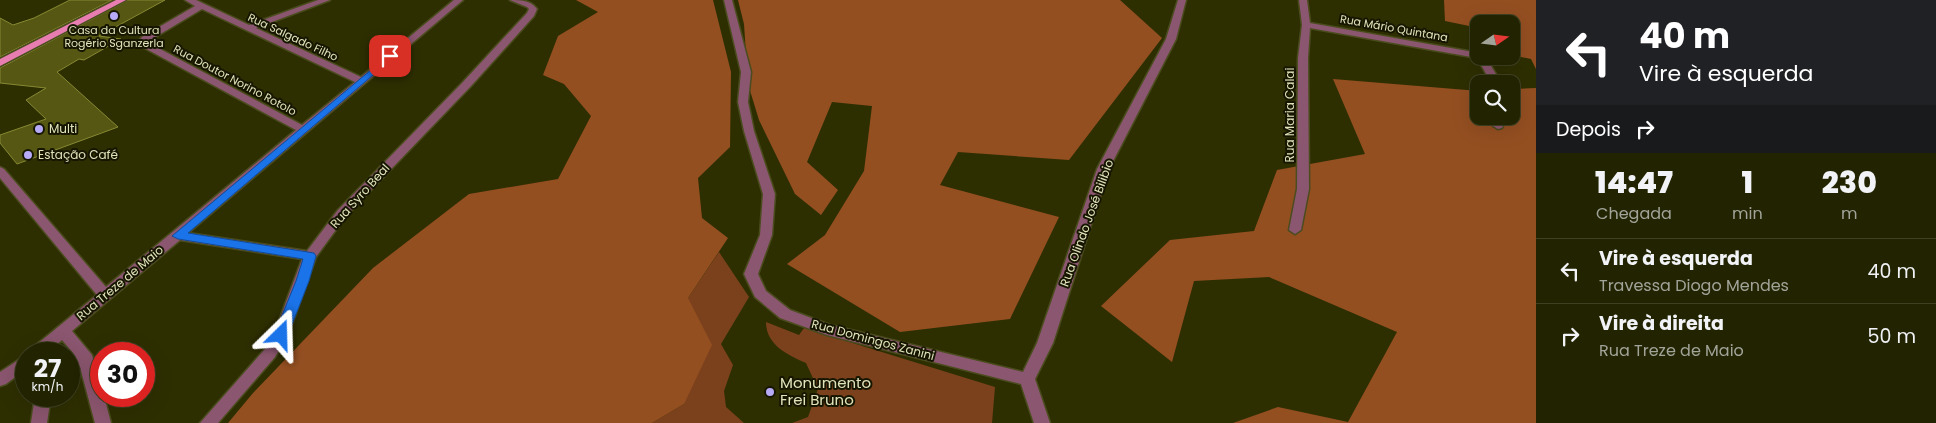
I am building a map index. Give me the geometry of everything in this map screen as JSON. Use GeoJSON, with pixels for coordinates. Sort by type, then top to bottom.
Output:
{"type":"FeatureCollection","features":[{"type":"Feature","properties":{"kind":"main road"},"geometry":{"type":"LineString","coordinates":[[0,63],[122,0]]}},
{"type":"Feature","properties":{"kind":"street","name":"Rua Salgado Filho"},"geometry":{"type":"LineString","coordinates":[[189,0],[361,81]]}},
{"type":"Feature","properties":{"kind":"street"},"geometry":{"type":"LineString","coordinates":[[248,28],[326,0]]}},
{"type":"Feature","properties":{"kind":"street","name":"Rua Treze de Maio"},"geometry":{"type":"LineString","coordinates":[[49,342],[178,236],[302,129],[459,0]]}},
{"type":"Feature","properties":{"kind":"street","name":"Rua Syro Beal"},"geometry":{"type":"LineString","coordinates":[[208,423],[270,353],[285,326],[310,256],[342,212],[467,84],[531,14],[533,8],[530,5],[514,0]]}},
{"type":"Feature","properties":{"kind":"street","name":"Rua Domingos Zanini"},"geometry":{"type":"LineString","coordinates":[[728,0],[746,72],[743,102],[749,131],[769,194],[766,235],[751,274],[760,294],[785,314],[827,330],[1027,379]]}},
{"type":"Feature","properties":{"kind":"street","name":"Rua Olindo José Bilibio"},"geometry":{"type":"LineString","coordinates":[[1027,379],[1045,343],[1104,169],[1171,39],[1182,0]]}},
{"type":"Feature","properties":{"kind":"street","name":"Rua Maria Calai"},"geometry":{"type":"LineString","coordinates":[[1295,230],[1303,189],[1303,58],[1306,25],[1301,0]]}},
{"type":"Feature","properties":{"kind":"street","name":"Rua Doutor Norino Rotolo"},"geometry":{"type":"LineString","coordinates":[[202,6],[145,39],[142,43],[302,129]]}},
{"type":"Feature","properties":{"kind":"street","name":"Rua Mário Quintana"},"geometry":{"type":"LineString","coordinates":[[1306,25],[1470,54]]}},
{"type":"Feature","properties":{"kind":"street"},"geometry":{"type":"LineString","coordinates":[[0,172],[105,295]]}},
{"type":"Feature","properties":{"kind":"street"},"geometry":{"type":"LineString","coordinates":[[178,236],[310,256]]}},
{"type":"Feature","properties":{"kind":"street"},"geometry":{"type":"LineString","coordinates":[[62,331],[84,356],[103,423]]}},
{"type":"Feature","properties":{"kind":"street"},"geometry":{"type":"LineString","coordinates":[[80,359],[84,356]]}},
{"type":"Feature","properties":{"kind":"street"},"geometry":{"type":"LineString","coordinates":[[0,380],[15,369]]}},
{"type":"Feature","properties":{"kind":"street"},"geometry":{"type":"LineString","coordinates":[[1027,379],[1042,423]]}},
{"type":"Feature","properties":{"kind":"street"},"geometry":{"type":"LineString","coordinates":[[39,423],[41,407]]}},
{"type":"Feature","properties":{"kind":"shaded area"},"geometry":{"type":"Polygon","coordinates":[[[576,0],[713,0],[731,72],[730,147],[698,178],[702,218],[728,238],[688,298],[712,345],[684,404],[652,423],[228,423],[253,393],[373,268],[469,194],[558,179],[591,116],[564,84],[543,75],[558,36],[598,12],[576,0]]]}},
{"type":"Feature","properties":{"kind":"shaded area"},"geometry":{"type":"Polygon","coordinates":[[[738,0],[1120,0],[1162,38],[1069,160],[958,152],[940,185],[1059,217],[1010,319],[900,332],[787,264],[825,235],[864,171],[872,106],[832,102],[807,162],[838,190],[821,215],[795,194],[759,120],[748,84],[744,24],[738,0]]]}},
{"type":"Feature","properties":{"kind":"shaded area"},"geometry":{"type":"Polygon","coordinates":[[[1444,0],[1536,0],[1536,69],[1531,59],[1520,57],[1520,15],[1470,15],[1470,26],[1445,21],[1444,0]]]}},
{"type":"Feature","properties":{"kind":"shaded area"},"geometry":{"type":"Polygon","coordinates":[[[1333,79],[1470,90],[1470,125],[1520,125],[1520,89],[1536,88],[1536,423],[1233,423],[1278,407],[1348,422],[1397,332],[1269,277],[1194,281],[1172,362],[1101,306],[1170,240],[1254,231],[1277,170],[1365,154],[1333,79]]]}},
{"type":"Feature","properties":{"kind":"shaded area"},"geometry":{"type":"Polygon","coordinates":[[[719,252],[749,297],[721,344],[733,365],[724,391],[726,407],[744,423],[652,423],[684,404],[688,298],[719,252]]]}},
{"type":"Feature","properties":{"kind":"shaded area"},"geometry":{"type":"Polygon","coordinates":[[[766,322],[799,335],[804,328],[995,387],[992,423],[792,423],[808,417],[818,389],[806,363],[785,353],[774,343],[767,330],[766,322]]]}},
{"type":"Feature","properties":{"kind":"building"},"geometry":{"type":"Polygon","coordinates":[[[70,0],[112,0],[0,57],[0,18],[13,25],[34,18],[70,0]]]}},
{"type":"Feature","properties":{"kind":"building"},"geometry":{"type":"Polygon","coordinates":[[[128,0],[165,0],[99,36],[121,39],[84,60],[79,59],[57,72],[118,127],[17,164],[0,143],[0,135],[46,119],[26,100],[46,88],[0,83],[0,68],[128,0]]]}},
{"type":"Feature","properties":{"kind":"place","name":"Casa da Cultura Rogério Sganzerla"},"geometry":{"type":"Point","coordinates":[114,16]}},
{"type":"Feature","properties":{"kind":"place","name":"Multi"},"geometry":{"type":"Point","coordinates":[39,129]}},
{"type":"Feature","properties":{"kind":"place","name":"Estação Café"},"geometry":{"type":"Point","coordinates":[28,155]}},
{"type":"Feature","properties":{"kind":"place","name":"Monumento Frei Bruno"},"geometry":{"type":"Point","coordinates":[770,392]}},
{"type":"Feature","properties":{"kind":"route"},"geometry":{"type":"LineString","coordinates":[[281,335],[310,256],[178,236],[390,56]]}}]}
